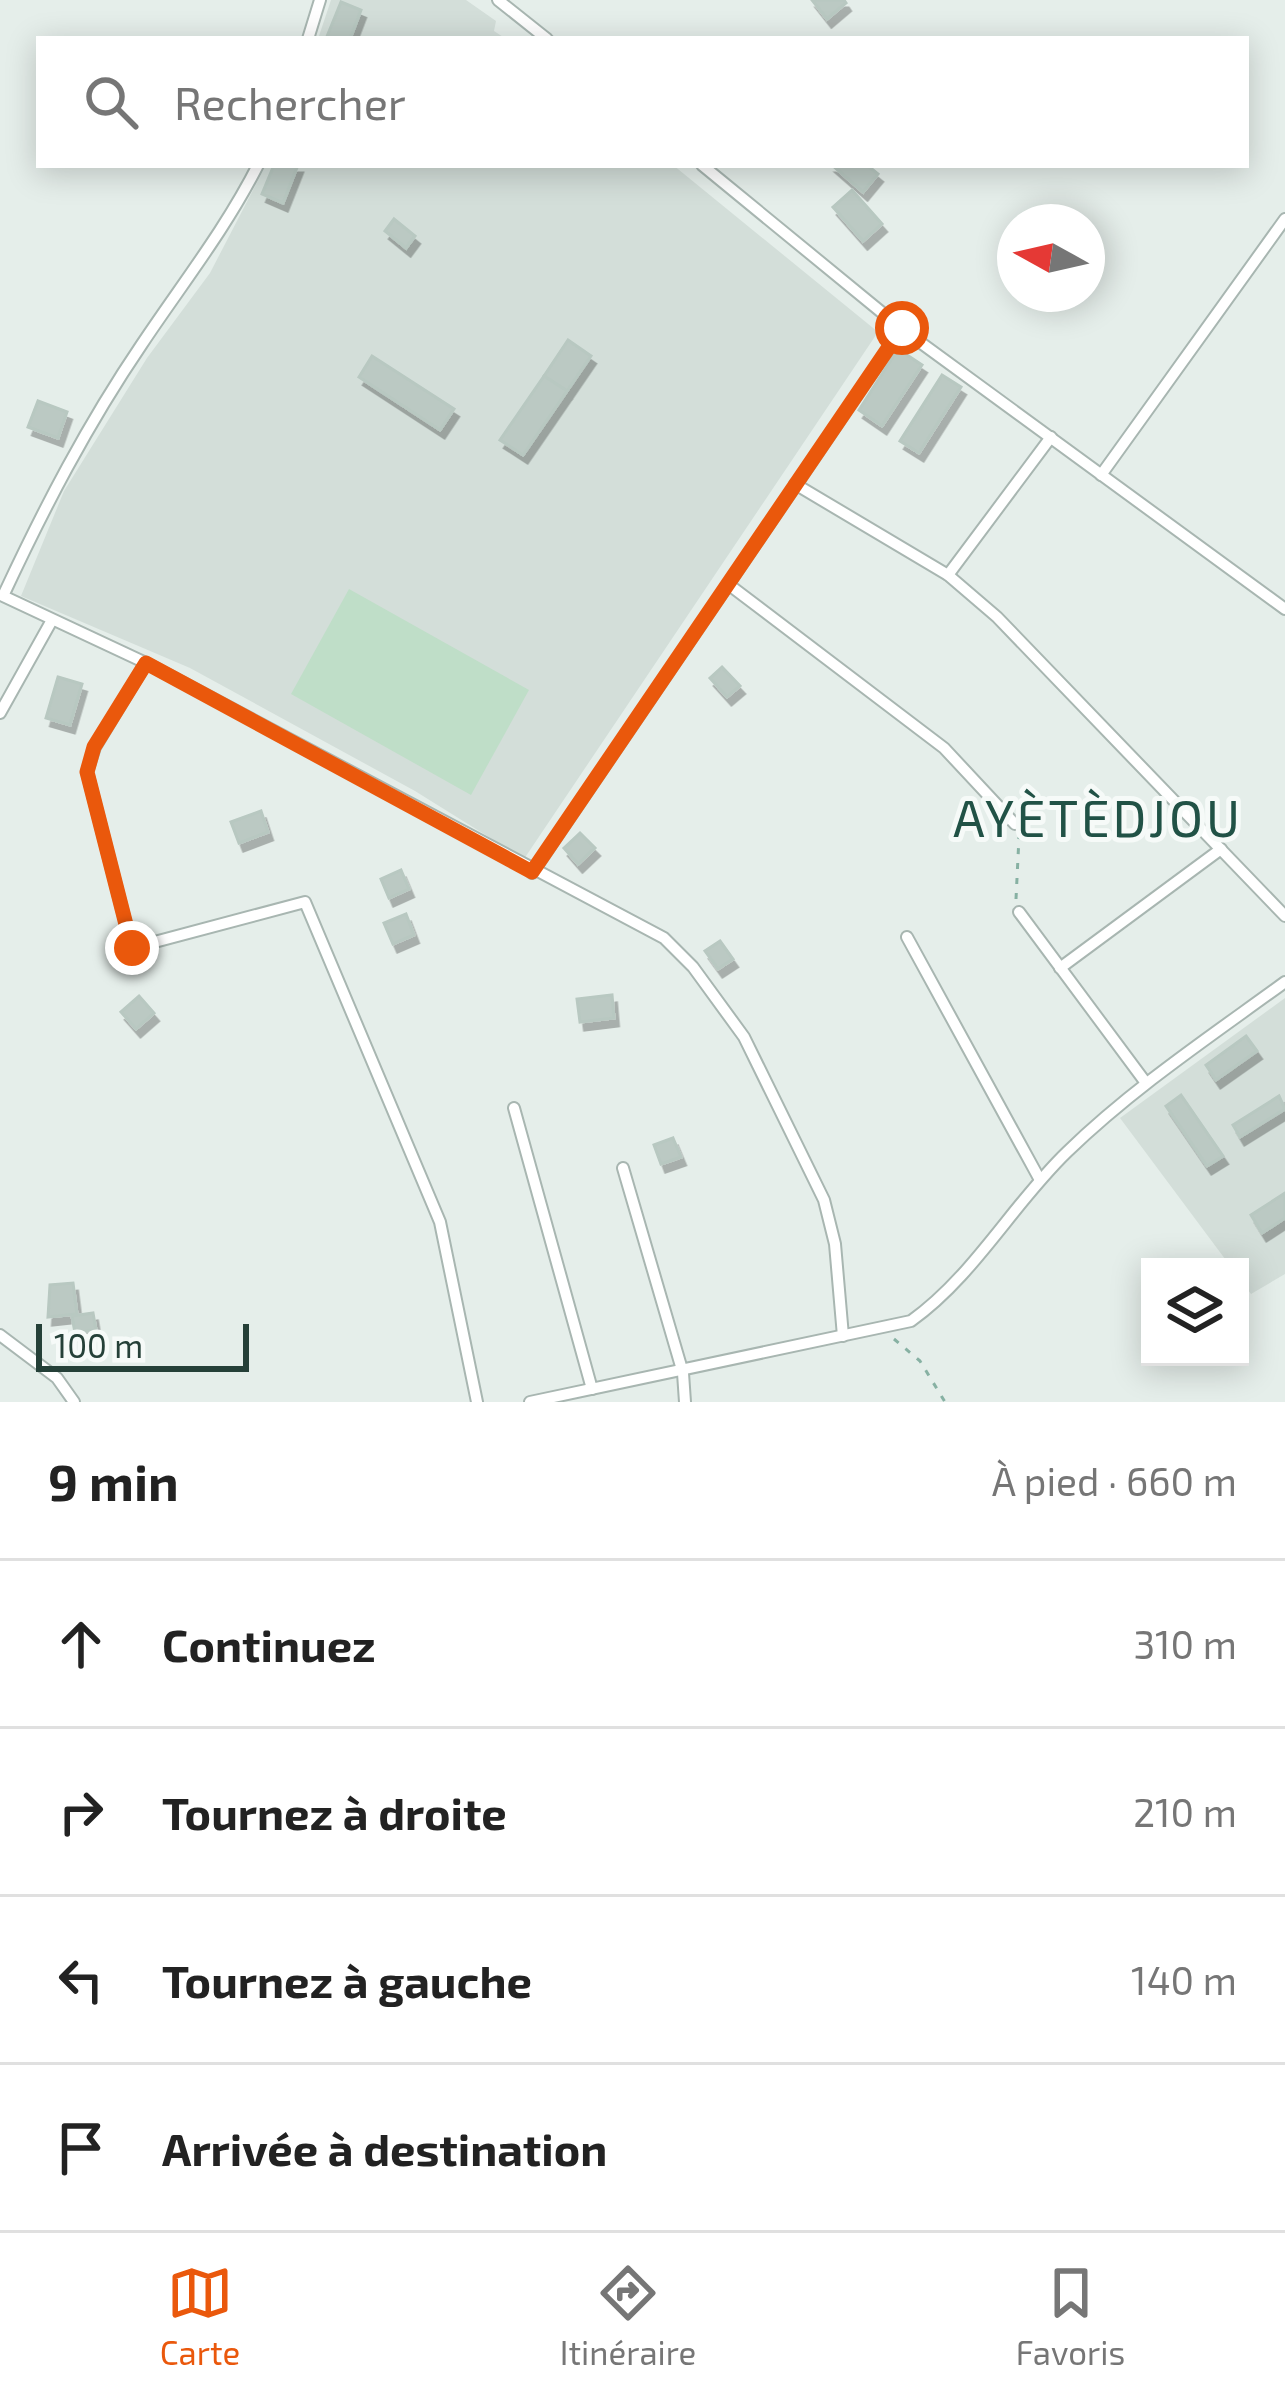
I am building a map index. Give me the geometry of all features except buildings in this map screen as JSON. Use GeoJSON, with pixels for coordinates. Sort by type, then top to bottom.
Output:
{"type":"FeatureCollection","features":[{"type":"Feature","properties":{"kind":"street"},"geometry":{"type":"LineString","coordinates":[[309,36],[320,0]]}},
{"type":"Feature","properties":{"kind":"street"},"geometry":{"type":"LineString","coordinates":[[498,0],[543,36]]}},
{"type":"Feature","properties":{"kind":"street"},"geometry":{"type":"LineString","coordinates":[[255,168],[223,232],[142,344],[62,471],[3,596],[146,663],[532,872],[664,938],[730,1014],[824,1200],[835,1244],[843,1336]]}},
{"type":"Feature","properties":{"kind":"street"},"geometry":{"type":"LineString","coordinates":[[705,168],[902,328],[1285,609]]}},
{"type":"Feature","properties":{"kind":"street"},"geometry":{"type":"LineString","coordinates":[[1101,475],[1285,219]]}},
{"type":"Feature","properties":{"kind":"street"},"geometry":{"type":"LineString","coordinates":[[532,872],[902,328]]}},
{"type":"Feature","properties":{"kind":"street"},"geometry":{"type":"LineString","coordinates":[[948,575],[1051,437]]}},
{"type":"Feature","properties":{"kind":"street"},"geometry":{"type":"LineString","coordinates":[[795,484],[948,575],[1033,652],[1285,916]]}},
{"type":"Feature","properties":{"kind":"street"},"geometry":{"type":"LineString","coordinates":[[728,584],[944,748],[1015,824]]}},
{"type":"Feature","properties":{"kind":"street"},"geometry":{"type":"LineString","coordinates":[[0,713],[52,620]]}},
{"type":"Feature","properties":{"kind":"street"},"geometry":{"type":"LineString","coordinates":[[146,663],[94,747],[87,772],[132,948],[305,902],[440,1222],[477,1402]]}},
{"type":"Feature","properties":{"kind":"street"},"geometry":{"type":"LineString","coordinates":[[1060,968],[1221,849]]}},
{"type":"Feature","properties":{"kind":"street"},"geometry":{"type":"LineString","coordinates":[[1019,912],[1146,1083]]}},
{"type":"Feature","properties":{"kind":"street"},"geometry":{"type":"LineString","coordinates":[[907,937],[1040,1180]]}},
{"type":"Feature","properties":{"kind":"street"},"geometry":{"type":"LineString","coordinates":[[530,1402],[884,1331],[911,1321],[944,1294],[1040,1180],[1146,1083],[1285,982]]}},
{"type":"Feature","properties":{"kind":"street"},"geometry":{"type":"LineString","coordinates":[[514,1108],[592,1389]]}},
{"type":"Feature","properties":{"kind":"street"},"geometry":{"type":"LineString","coordinates":[[623,1168],[683,1372],[685,1402]]}},
{"type":"Feature","properties":{"kind":"street"},"geometry":{"type":"LineString","coordinates":[[0,1334],[57,1378],[74,1402]]}},
{"type":"Feature","properties":{"kind":"path"},"geometry":{"type":"LineString","coordinates":[[1015,824],[1019,835],[1013,877],[1019,912]]}},
{"type":"Feature","properties":{"kind":"path"},"geometry":{"type":"LineString","coordinates":[[884,1331],[920,1361],[945,1402]]}},
{"type":"Feature","properties":{"kind":"shaded area"},"geometry":{"type":"Polygon","coordinates":[[[331,0],[466,0],[496,21],[494,31],[502,36],[319,36],[331,0]]]}},
{"type":"Feature","properties":{"kind":"shaded area"},"geometry":{"type":"Polygon","coordinates":[[[264,168],[677,168],[878,332],[524,859],[415,791],[190,668],[21,596],[64,491],[147,358],[210,273],[264,168]]]}},
{"type":"Feature","properties":{"kind":"shaded area"},"geometry":{"type":"Polygon","coordinates":[[[1285,998],[1285,1274],[1251,1294],[1249,1258],[1224,1258],[1120,1118],[1285,998]]]}},
{"type":"Feature","properties":{"kind":"green space"},"geometry":{"type":"Polygon","coordinates":[[[349,589],[529,690],[471,795],[291,694],[349,589]]]}},
{"type":"Feature","properties":{"kind":"district","name":"AYÈTÈDJOU"},"geometry":{"type":"Point","coordinates":[1098,816]}},
{"type":"Feature","properties":{"kind":"route"},"geometry":{"type":"LineString","coordinates":[[132,948],[87,772],[94,747],[146,663],[532,872],[902,328]]}}]}
